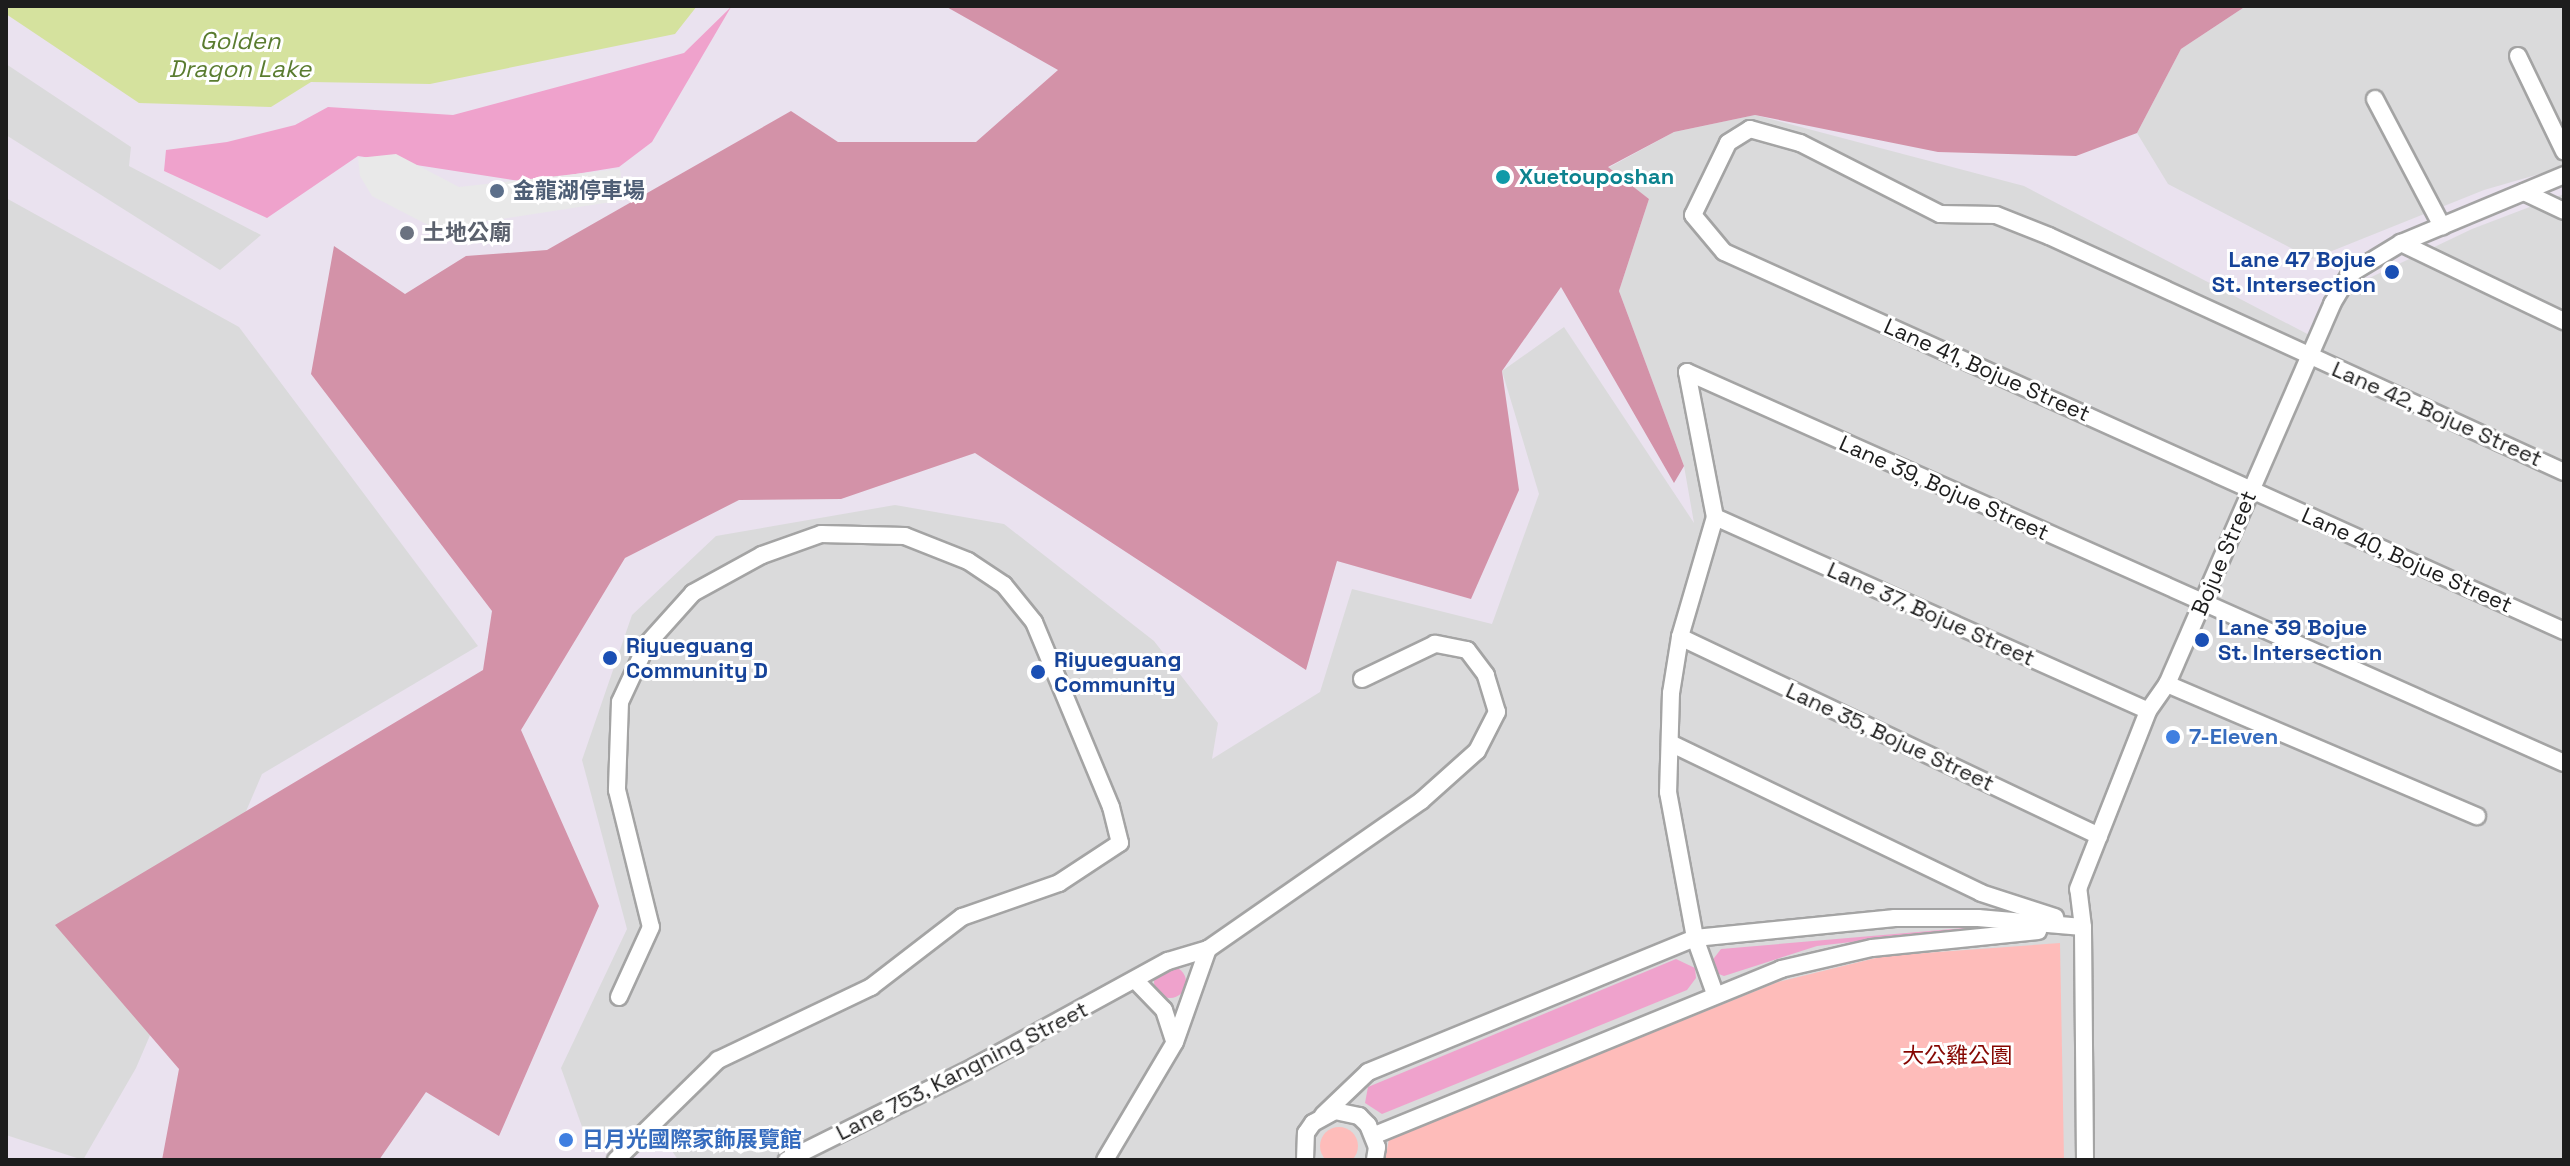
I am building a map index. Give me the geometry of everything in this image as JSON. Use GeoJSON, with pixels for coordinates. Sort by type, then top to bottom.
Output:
{"type":"FeatureCollection","features":[{"type":"Feature","properties":{"kind":"street"},"geometry":{"type":"LineString","coordinates":[[2518,56],[2564,151]]}},
{"type":"Feature","properties":{"kind":"street"},"geometry":{"type":"LineString","coordinates":[[2375,99],[2442,226]]}},
{"type":"Feature","properties":{"kind":"street","name":"Lane 42, Bojue Street"},"geometry":{"type":"LineString","coordinates":[[1724,252],[1693,215],[1705,182],[1728,143],[1750,129],[1800,143],[1940,214],[1996,215],[2049,236],[2564,472]]}},
{"type":"Feature","properties":{"kind":"street","name":"Bojue Street"},"geometry":{"type":"LineString","coordinates":[[2085,1160],[2083,927],[2078,889],[2148,711],[2167,684],[2250,488],[2350,274],[2401,243],[2564,175]]}},
{"type":"Feature","properties":{"kind":"street"},"geometry":{"type":"LineString","coordinates":[[2524,192],[2564,211]]}},
{"type":"Feature","properties":{"kind":"street"},"geometry":{"type":"LineString","coordinates":[[2401,243],[2564,321]]}},
{"type":"Feature","properties":{"kind":"street","name":"Lane 41, Bojue Street"},"geometry":{"type":"LineString","coordinates":[[1724,252],[2250,488]]}},
{"type":"Feature","properties":{"kind":"street","name":"Lane 39, Bojue Street"},"geometry":{"type":"LineString","coordinates":[[1715,517],[1687,372],[2202,605],[2564,763]]}},
{"type":"Feature","properties":{"kind":"street","name":"Lane 40, Bojue Street"},"geometry":{"type":"LineString","coordinates":[[2250,488],[2564,631]]}},
{"type":"Feature","properties":{"kind":"street"},"geometry":{"type":"LineString","coordinates":[[1715,517],[1680,637],[1668,792],[1695,938],[1715,994]]}},
{"type":"Feature","properties":{"kind":"street","name":"Lane 37, Bojue Street"},"geometry":{"type":"LineString","coordinates":[[1715,517],[2148,711]]}},
{"type":"Feature","properties":{"kind":"street"},"geometry":{"type":"LineString","coordinates":[[616,1160],[637,1134],[718,1060],[871,987],[962,917],[1059,883],[1120,843],[1111,807],[1034,622],[1004,585],[968,561],[905,536],[821,534],[762,555],[693,593],[647,644],[620,702],[617,790],[651,927],[619,997]]}},
{"type":"Feature","properties":{"kind":"street","name":"Lane 35, Bojue Street"},"geometry":{"type":"LineString","coordinates":[[1680,637],[2099,836]]}},
{"type":"Feature","properties":{"kind":"street"},"geometry":{"type":"LineString","coordinates":[[1105,1160],[1175,1042],[1208,949],[1421,801],[1477,751],[1497,712],[1486,675],[1467,650],[1435,644],[1362,679]]}},
{"type":"Feature","properties":{"kind":"street"},"geometry":{"type":"LineString","coordinates":[[2167,684],[2477,816]]}},
{"type":"Feature","properties":{"kind":"street"},"geometry":{"type":"LineString","coordinates":[[1670,743],[1981,893],[2083,927]]}},
{"type":"Feature","properties":{"kind":"street"},"geometry":{"type":"LineString","coordinates":[[1305,1160],[1306,1133],[1368,1072],[1695,938],[1895,918],[1978,918],[2083,927]]}},
{"type":"Feature","properties":{"kind":"street"},"geometry":{"type":"LineString","coordinates":[[1375,1135],[1781,969],[1872,948],[2083,927]]}},
{"type":"Feature","properties":{"kind":"street","name":"Lane 753, Kangning Street"},"geometry":{"type":"LineString","coordinates":[[787,1160],[1136,981],[1178,956],[1208,949]]}},
{"type":"Feature","properties":{"kind":"street"},"geometry":{"type":"LineString","coordinates":[[1136,981],[1164,1010],[1175,1042]]}},
{"type":"Feature","properties":{"kind":"street"},"geometry":{"type":"LineString","coordinates":[[1323,1115],[1347,1112],[1359,1116],[1375,1135],[1375,1160]]}},
{"type":"Feature","properties":{"kind":"shaded area"},"geometry":{"type":"Polygon","coordinates":[[[945,6],[2246,6],[2181,49],[2137,133],[2076,156],[1938,152],[1755,115],[1674,132],[1608,167],[1649,199],[1619,291],[1684,466],[1674,483],[1561,287],[1502,371],[1519,490],[1471,599],[1337,561],[1306,670],[975,453],[841,499],[739,500],[625,558],[521,730],[599,906],[499,1136],[426,1092],[379,1160],[162,1160],[179,1069],[55,925],[483,670],[492,611],[311,374],[334,246],[405,294],[466,256],[547,250],[791,111],[838,142],[976,142],[1058,70],[945,6]]]}},
{"type":"Feature","properties":{"kind":"shaded area"},"geometry":{"type":"Polygon","coordinates":[[[2246,6],[2564,6],[2564,167],[2484,190],[2312,259],[2168,184],[2137,133],[2181,49],[2246,6]]]}},
{"type":"Feature","properties":{"kind":"shaded area"},"geometry":{"type":"Polygon","coordinates":[[[731,7],[652,142],[619,167],[526,182],[358,156],[267,218],[164,171],[166,150],[227,142],[295,125],[328,107],[453,115],[684,53],[731,7]]]}},
{"type":"Feature","properties":{"kind":"shaded area"},"geometry":{"type":"Polygon","coordinates":[[[6,64],[131,147],[129,166],[261,235],[220,270],[6,135],[6,64]]]}},
{"type":"Feature","properties":{"kind":"shaded area"},"geometry":{"type":"Polygon","coordinates":[[[1755,115],[2024,186],[2315,338],[2340,292],[2472,229],[2564,194],[2564,1160],[678,1160],[663,1137],[590,1149],[561,1068],[627,929],[582,760],[632,615],[716,536],[895,505],[1004,524],[1154,641],[1218,723],[1212,759],[1320,692],[1352,589],[1492,624],[1539,494],[1502,371],[1564,327],[1694,523],[1684,466],[1619,291],[1649,199],[1608,168],[1674,132],[1755,115]]]}},
{"type":"Feature","properties":{"kind":"shaded area","name":"金龍湖停車場"},"geometry":{"type":"Polygon","coordinates":[[[396,154],[459,187],[620,169],[624,200],[456,226],[449,236],[372,196],[360,176],[358,158],[396,154]]]}},
{"type":"Feature","properties":{"kind":"shaded area"},"geometry":{"type":"Polygon","coordinates":[[[6,198],[239,327],[478,646],[262,774],[136,1068],[83,1160],[6,1135],[6,198]]]}},
{"type":"Feature","properties":{"kind":"shaded area"},"geometry":{"type":"Polygon","coordinates":[[[1988,926],[1817,946],[1724,976],[1716,973],[1711,962],[1721,949],[1988,926]]]}},
{"type":"Feature","properties":{"kind":"shaded area"},"geometry":{"type":"Polygon","coordinates":[[[1676,959],[1695,968],[1696,978],[1687,990],[1382,1114],[1365,1103],[1368,1087],[1676,959]]]}},
{"type":"Feature","properties":{"kind":"shaded area"},"geometry":{"type":"Polygon","coordinates":[[[1170,966],[1181,971],[1186,982],[1181,993],[1170,998],[1159,993],[1154,982],[1159,971],[1170,966]]]}},
{"type":"Feature","properties":{"kind":"green space","name":"大公雞公園"},"geometry":{"type":"Polygon","coordinates":[[[2060,943],[2064,1160],[1385,1160],[1389,1139],[1778,982],[1884,956],[2060,943]]]}},
{"type":"Feature","properties":{"kind":"green space"},"geometry":{"type":"Polygon","coordinates":[[[1339,1127],[1352,1133],[1358,1146],[1352,1159],[1339,1165],[1326,1159],[1320,1146],[1326,1133],[1339,1127]]]}},
{"type":"Feature","properties":{"kind":"water","name":"Golden Dragon Lake"},"geometry":{"type":"Polygon","coordinates":[[[6,6],[697,6],[675,34],[430,84],[311,82],[271,107],[139,103],[6,14],[6,6]]]}},
{"type":"Feature","properties":{"kind":"place","name":"Xuetouposhan"},"geometry":{"type":"Point","coordinates":[1503,177]}},
{"type":"Feature","properties":{"kind":"place","name":"金龍湖停車場"},"geometry":{"type":"Point","coordinates":[497,191]}},
{"type":"Feature","properties":{"kind":"place","name":"土地公廟"},"geometry":{"type":"Point","coordinates":[407,233]}},
{"type":"Feature","properties":{"kind":"place","name":"Lane 47 Bojue St. Intersection"},"geometry":{"type":"Point","coordinates":[2392,272]}},
{"type":"Feature","properties":{"kind":"place","name":"Lane 39 Bojue St. Intersection"},"geometry":{"type":"Point","coordinates":[2202,640]}},
{"type":"Feature","properties":{"kind":"place","name":"Riyueguang Community D"},"geometry":{"type":"Point","coordinates":[610,658]}},
{"type":"Feature","properties":{"kind":"place","name":"Riyueguang Community"},"geometry":{"type":"Point","coordinates":[1038,672]}},
{"type":"Feature","properties":{"kind":"place","name":"7-Eleven"},"geometry":{"type":"Point","coordinates":[2173,737]}},
{"type":"Feature","properties":{"kind":"place","name":"日月光國際家飾展覽館"},"geometry":{"type":"Point","coordinates":[566,1140]}}]}
